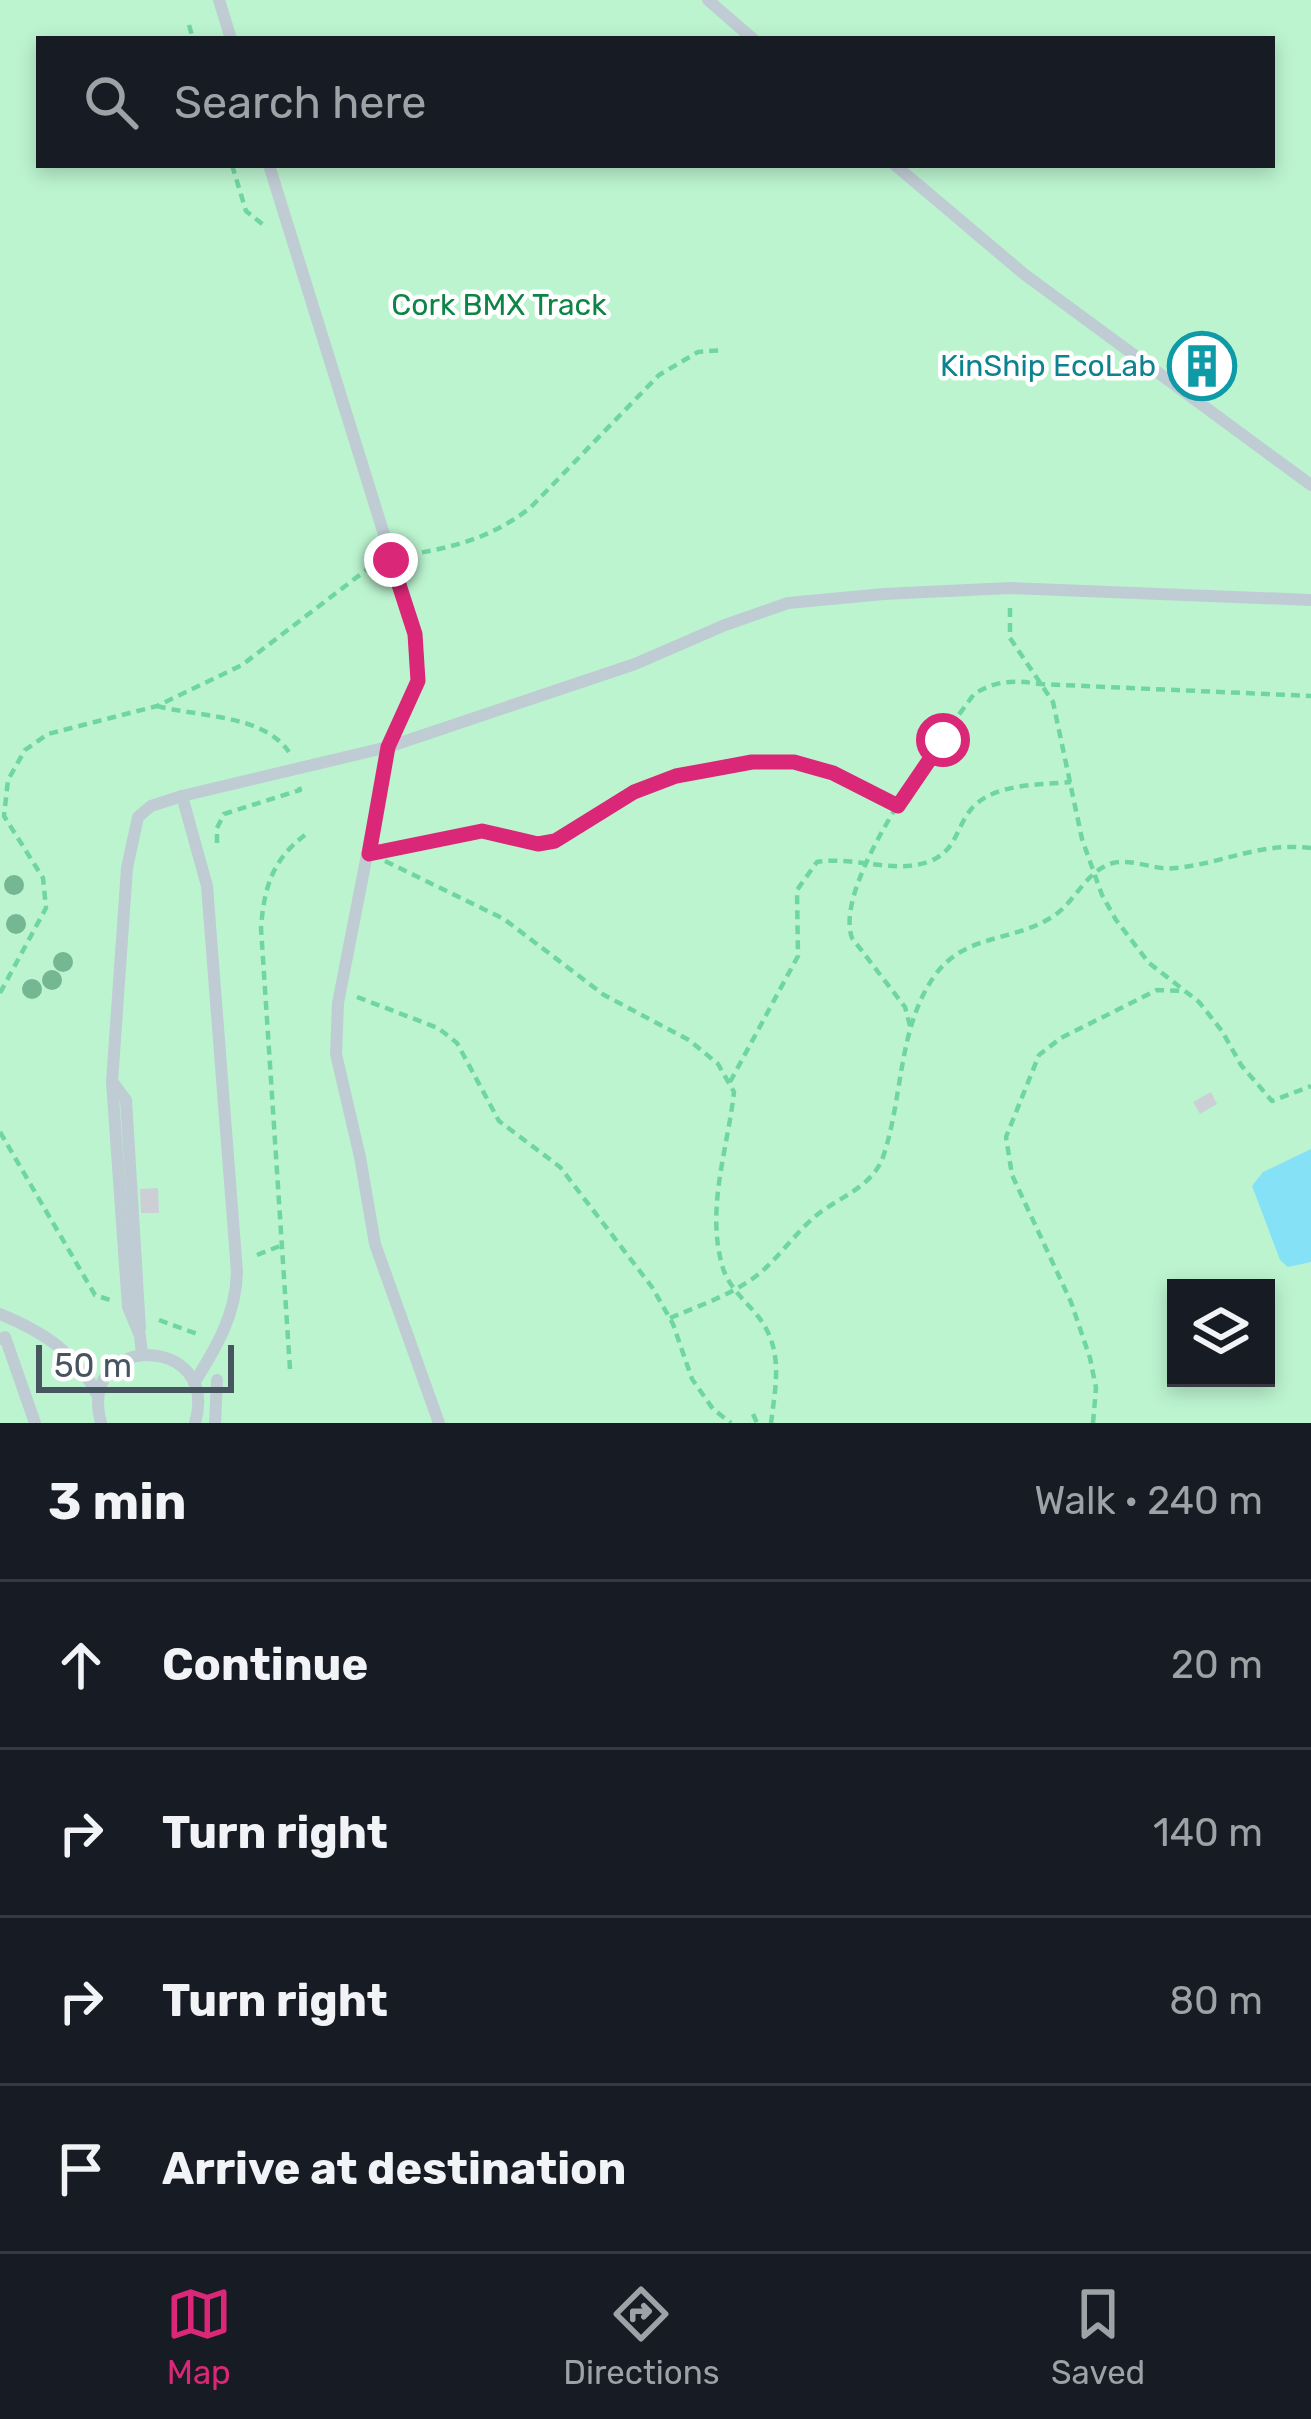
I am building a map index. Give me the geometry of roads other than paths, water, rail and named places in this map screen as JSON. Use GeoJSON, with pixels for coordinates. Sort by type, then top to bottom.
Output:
{"type":"FeatureCollection","features":[{"type":"Feature","properties":{"kind":"lane"},"geometry":{"type":"LineString","coordinates":[[218,0],[230,36]]}},
{"type":"Feature","properties":{"kind":"lane"},"geometry":{"type":"LineString","coordinates":[[708,0],[750,36]]}},
{"type":"Feature","properties":{"kind":"lane"},"geometry":{"type":"LineString","coordinates":[[270,168],[415,634],[418,681],[388,747],[340,991],[336,1054],[375,1244],[440,1423]]}},
{"type":"Feature","properties":{"kind":"lane"},"geometry":{"type":"LineString","coordinates":[[899,168],[989,248],[1311,484]]}},
{"type":"Feature","properties":{"kind":"lane"},"geometry":{"type":"LineString","coordinates":[[142,1354],[112,1082],[131,845],[143,812],[151,806],[388,747],[635,664],[788,604],[1010,588],[1311,600]]}},
{"type":"Feature","properties":{"kind":"lane"},"geometry":{"type":"LineString","coordinates":[[182,796],[207,886],[237,1256],[234,1303],[220,1342],[194,1383]]}},
{"type":"Feature","properties":{"kind":"lane"},"geometry":{"type":"LineString","coordinates":[[0,1314],[50,1337],[76,1360],[98,1396],[101,1423]]}},
{"type":"Feature","properties":{"kind":"lane"},"geometry":{"type":"LineString","coordinates":[[22,1323],[3,1338],[35,1423]]}},
{"type":"Feature","properties":{"kind":"lane"},"geometry":{"type":"LineString","coordinates":[[98,1396],[113,1368],[142,1354],[173,1360],[194,1383],[199,1407],[195,1423]]}},
{"type":"Feature","properties":{"kind":"lane"},"geometry":{"type":"LineString","coordinates":[[215,1423],[217,1380]]}},
{"type":"Feature","properties":{"kind":"water"},"geometry":{"type":"Polygon","coordinates":[[[1311,1149],[1311,1262],[1288,1267],[1280,1260],[1252,1186],[1263,1172],[1311,1149]]]}},
{"type":"Feature","properties":{"kind":"place","name":"KinShip EcoLab"},"geometry":{"type":"Point","coordinates":[1202,366]}},
{"type":"Feature","properties":{"kind":"park label","name":"Cork BMX Track"},"geometry":{"type":"Point","coordinates":[499,305]}}]}
